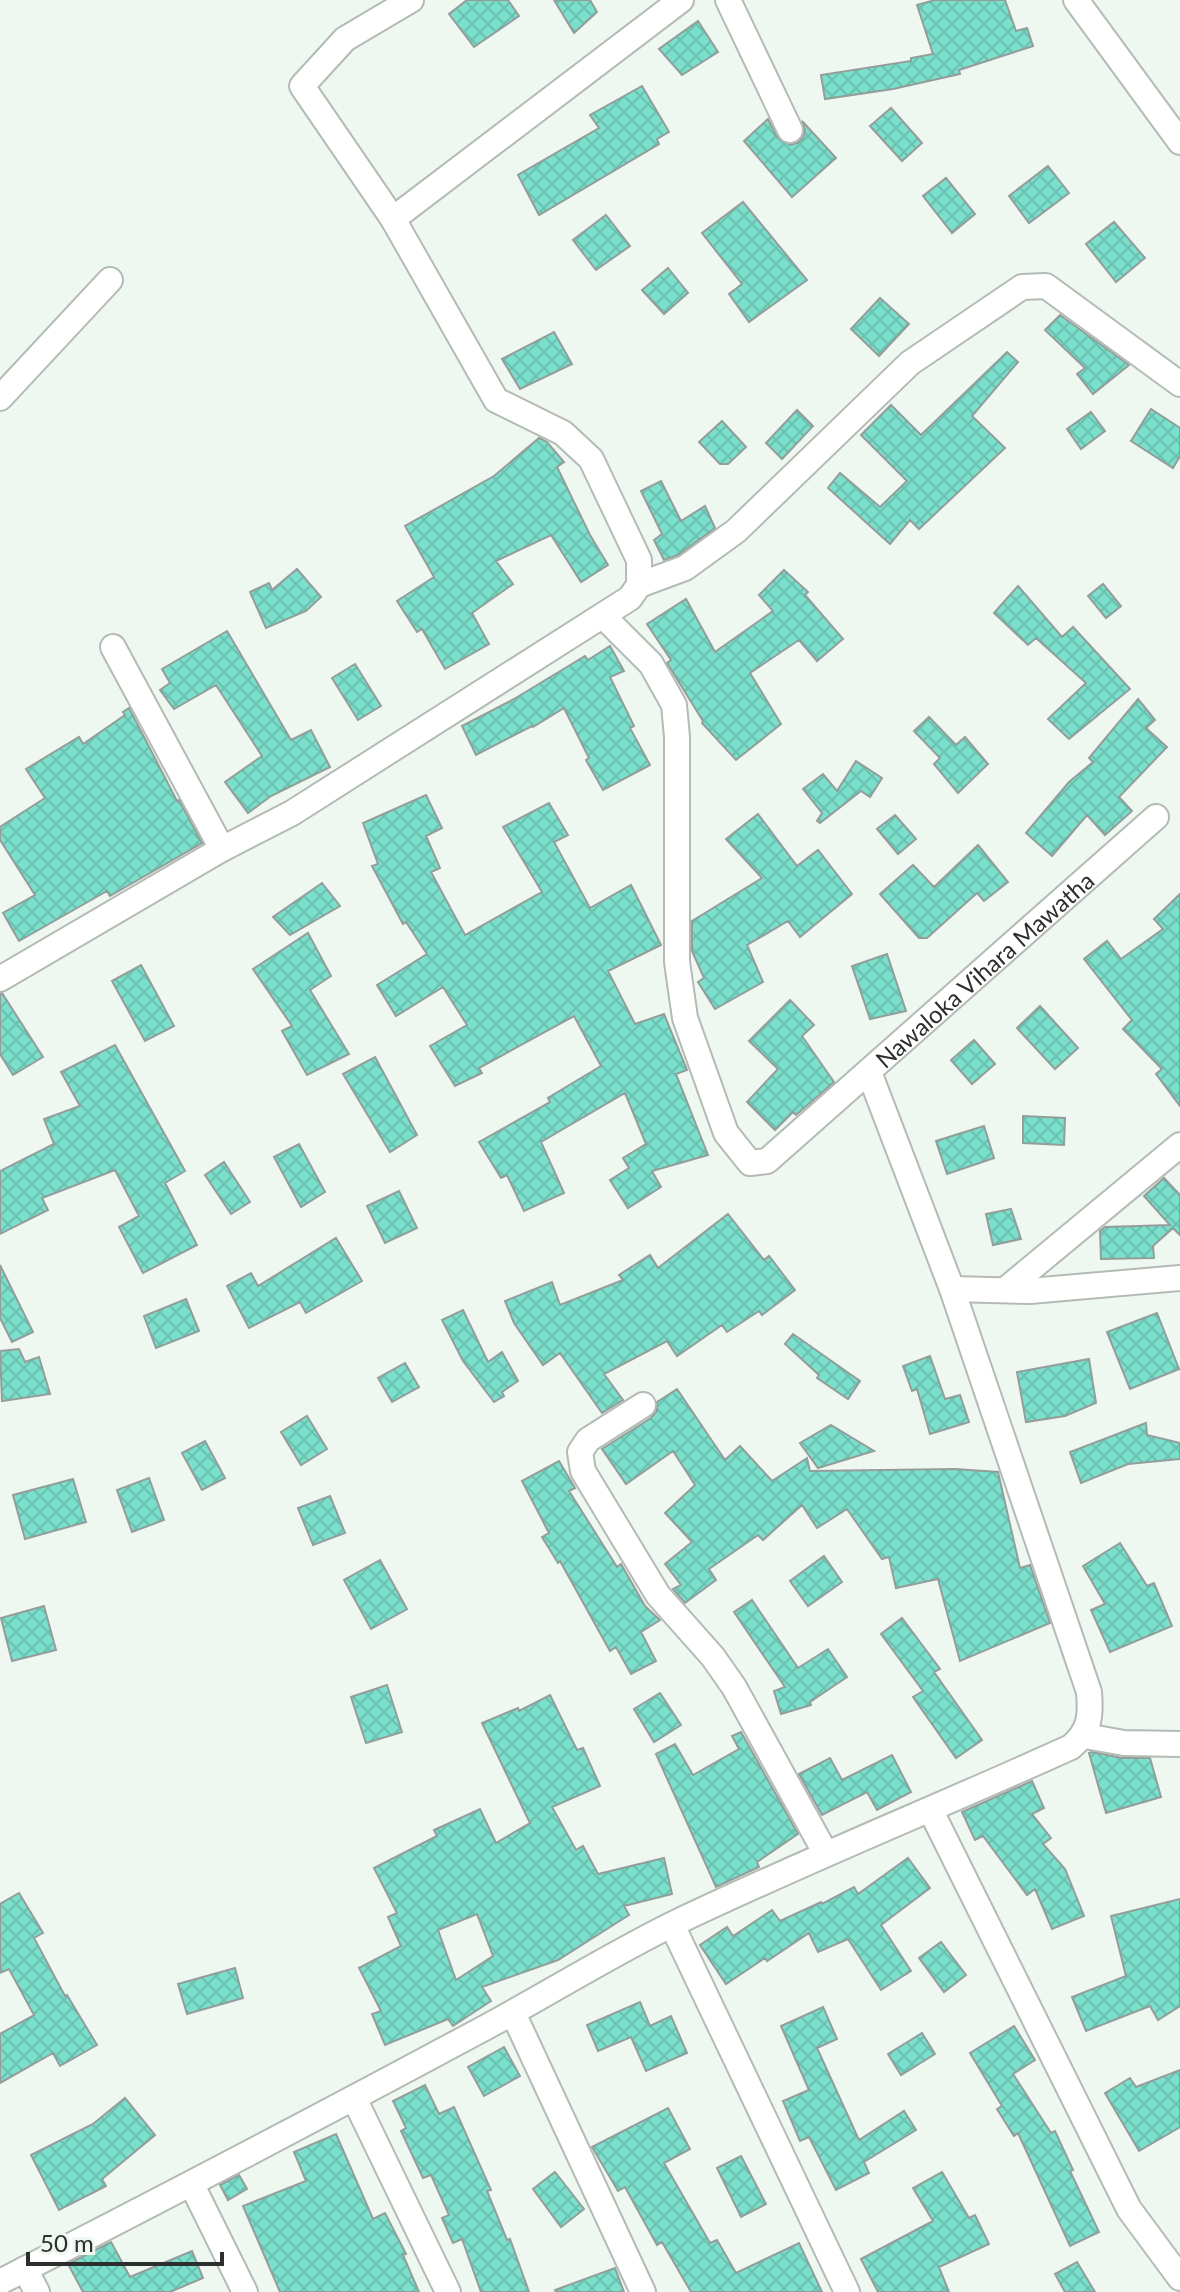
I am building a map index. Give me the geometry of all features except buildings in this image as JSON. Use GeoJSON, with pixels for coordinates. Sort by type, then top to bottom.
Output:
{"type":"FeatureCollection","features":[{"type":"Feature","properties":{"kind":"street"},"geometry":{"type":"LineString","coordinates":[[1,976],[222,849],[292,813],[603,616],[630,598],[639,585],[639,560],[591,459],[563,433],[496,400],[393,219],[302,86],[345,39],[411,0]]}},
{"type":"Feature","properties":{"kind":"street"},"geometry":{"type":"LineString","coordinates":[[393,219],[681,0]]}},
{"type":"Feature","properties":{"kind":"street"},"geometry":{"type":"LineString","coordinates":[[728,0],[790,130]]}},
{"type":"Feature","properties":{"kind":"street"},"geometry":{"type":"LineString","coordinates":[[1076,0],[1180,142]]}},
{"type":"Feature","properties":{"kind":"street"},"geometry":{"type":"LineString","coordinates":[[0,398],[110,280]]}},
{"type":"Feature","properties":{"kind":"street"},"geometry":{"type":"LineString","coordinates":[[639,585],[685,568],[736,531],[910,363],[1022,287],[1046,286],[1180,384]]}},
{"type":"Feature","properties":{"kind":"street"},"geometry":{"type":"LineString","coordinates":[[603,616],[651,664],[674,705],[677,737],[677,962],[685,1018],[726,1133],[750,1163],[767,1161],[869,1072]]}},
{"type":"Feature","properties":{"kind":"street"},"geometry":{"type":"LineString","coordinates":[[113,647],[222,849]]}},
{"type":"Feature","properties":{"kind":"street","name":"Nawaloka Vihara Mawatha"},"geometry":{"type":"LineString","coordinates":[[1085,1736],[1091,1717],[1089,1692],[952,1289],[869,1072],[1156,817]]}},
{"type":"Feature","properties":{"kind":"street"},"geometry":{"type":"LineString","coordinates":[[1005,1290],[1180,1145]]}},
{"type":"Feature","properties":{"kind":"street"},"geometry":{"type":"LineString","coordinates":[[952,1289],[1030,1291],[1180,1278]]}},
{"type":"Feature","properties":{"kind":"street"},"geometry":{"type":"LineString","coordinates":[[643,1405],[588,1440],[580,1452],[583,1471],[658,1595],[713,1657],[734,1687],[826,1854]]}},
{"type":"Feature","properties":{"kind":"street"},"geometry":{"type":"LineString","coordinates":[[0,2282],[192,2185],[672,1925],[826,1854],[931,1811],[1071,1747],[1085,1736],[1124,1743],[1180,1744]]}},
{"type":"Feature","properties":{"kind":"street"},"geometry":{"type":"LineString","coordinates":[[931,1811],[1129,2209],[1180,2278]]}},
{"type":"Feature","properties":{"kind":"street"},"geometry":{"type":"LineString","coordinates":[[672,1925],[847,2292]]}},
{"type":"Feature","properties":{"kind":"street"},"geometry":{"type":"LineString","coordinates":[[513,2013],[643,2292]]}},
{"type":"Feature","properties":{"kind":"street"},"geometry":{"type":"LineString","coordinates":[[354,2098],[448,2292]]}},
{"type":"Feature","properties":{"kind":"street"},"geometry":{"type":"LineString","coordinates":[[192,2185],[245,2292]]}},
{"type":"Feature","properties":{"kind":"street"},"geometry":{"type":"LineString","coordinates":[[25,2269],[37,2292]]}}]}
